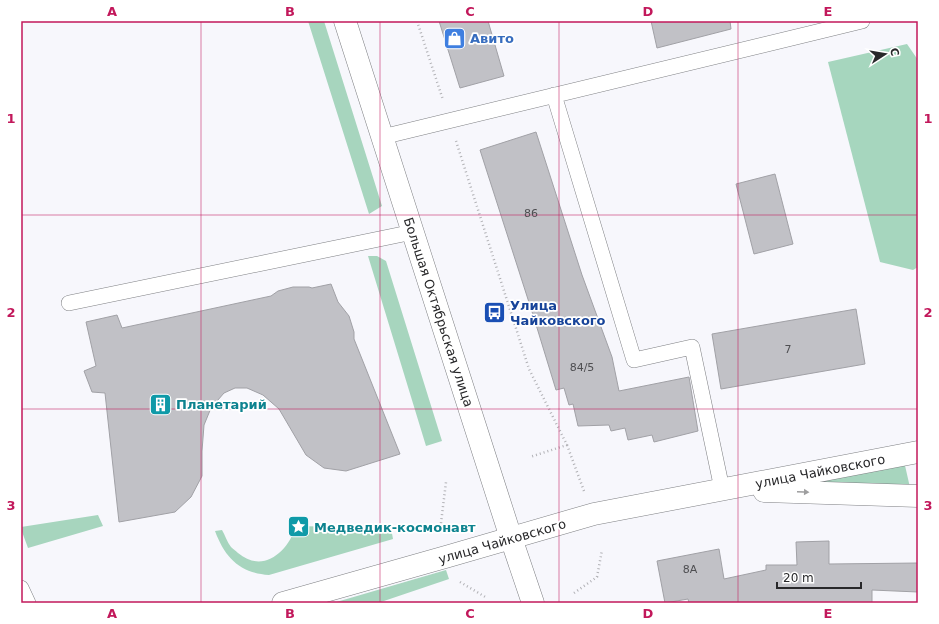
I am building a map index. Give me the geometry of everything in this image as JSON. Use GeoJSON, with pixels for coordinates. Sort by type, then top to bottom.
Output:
{"type":"FeatureCollection","features":[{"type":"Feature","properties":{"kind":"main road","name":"Большая Октябрьская улица"},"geometry":{"type":"LineString","coordinates":[[345,21],[533,603]]}},
{"type":"Feature","properties":{"kind":"main road","name":"улица Чайковского"},"geometry":{"type":"LineString","coordinates":[[283,603],[594,514],[918,452]]}},
{"type":"Feature","properties":{"kind":"main road","name":"улица Чайковского"},"geometry":{"type":"LineString","coordinates":[[722,489],[918,496]]}},
{"type":"Feature","properties":{"kind":"lane"},"geometry":{"type":"LineString","coordinates":[[382,137],[862,21]]}},
{"type":"Feature","properties":{"kind":"lane"},"geometry":{"type":"LineString","coordinates":[[554,95],[634,360],[692,347],[722,489]]}},
{"type":"Feature","properties":{"kind":"lane"},"geometry":{"type":"LineString","coordinates":[[69,303],[412,232]]}},
{"type":"Feature","properties":{"kind":"lane"},"geometry":{"type":"LineString","coordinates":[[21,588],[28,603]]}},
{"type":"Feature","properties":{"kind":"path"},"geometry":{"type":"LineString","coordinates":[[417,21],[529,369],[567,444],[585,493]]}},
{"type":"Feature","properties":{"kind":"path"},"geometry":{"type":"LineString","coordinates":[[530,457],[567,444]]}},
{"type":"Feature","properties":{"kind":"path"},"geometry":{"type":"LineString","coordinates":[[440,534],[446,482]]}},
{"type":"Feature","properties":{"kind":"path"},"geometry":{"type":"LineString","coordinates":[[574,593],[597,577],[602,550]]}},
{"type":"Feature","properties":{"kind":"path"},"geometry":{"type":"LineString","coordinates":[[460,582],[487,598]]}},
{"type":"Feature","properties":{"kind":"green space"},"geometry":{"type":"Polygon","coordinates":[[[308,21],[324,21],[382,206],[369,214],[308,21]]]}},
{"type":"Feature","properties":{"kind":"green space"},"geometry":{"type":"Polygon","coordinates":[[[907,44],[918,60],[918,267],[913,270],[880,262],[828,62],[907,44]]]}},
{"type":"Feature","properties":{"kind":"green space"},"geometry":{"type":"Polygon","coordinates":[[[368,256],[377,256],[386,261],[442,441],[426,446],[368,256]]]}},
{"type":"Feature","properties":{"kind":"green space"},"geometry":{"type":"Polygon","coordinates":[[[904,461],[911,492],[771,488],[904,461]]]}},
{"type":"Feature","properties":{"kind":"green space"},"geometry":{"type":"Polygon","coordinates":[[[98,515],[103,526],[28,548],[21,529],[21,527],[98,515]]]}},
{"type":"Feature","properties":{"kind":"green space"},"geometry":{"type":"Polygon","coordinates":[[[296,526],[391,528],[393,539],[269,575],[250,571],[235,562],[224,549],[215,531],[222,530],[232,548],[247,559],[265,561],[281,552],[296,526]]]}},
{"type":"Feature","properties":{"kind":"green space"},"geometry":{"type":"Polygon","coordinates":[[[446,570],[449,579],[378,603],[333,603],[446,570]]]}},
{"type":"Feature","properties":{"kind":"building"},"geometry":{"type":"Polygon","coordinates":[[[439,21],[488,21],[504,76],[460,88],[439,21]]]}},
{"type":"Feature","properties":{"kind":"building"},"geometry":{"type":"Polygon","coordinates":[[[651,21],[730,21],[731,29],[657,48],[651,21]]]}},
{"type":"Feature","properties":{"kind":"building"},"geometry":{"type":"Polygon","coordinates":[[[536,132],[582,275],[612,357],[619,391],[689,377],[698,431],[654,442],[652,435],[628,440],[625,428],[611,431],[609,425],[578,426],[573,404],[569,405],[564,388],[556,390],[480,150],[536,132]]]}},
{"type":"Feature","properties":{"kind":"building"},"geometry":{"type":"Polygon","coordinates":[[[775,174],[793,244],[754,254],[736,184],[775,174]]]}},
{"type":"Feature","properties":{"kind":"building","name":"Планетарий"},"geometry":{"type":"Polygon","coordinates":[[[331,284],[338,302],[349,316],[354,332],[354,339],[400,454],[346,471],[324,468],[306,455],[279,409],[263,395],[247,388],[235,388],[224,393],[211,408],[204,425],[202,476],[191,497],[175,512],[119,522],[105,393],[92,392],[84,371],[96,366],[86,322],[117,315],[122,328],[271,296],[278,291],[293,287],[312,288],[331,284]]]}},
{"type":"Feature","properties":{"kind":"building"},"geometry":{"type":"Polygon","coordinates":[[[856,309],[865,364],[721,389],[712,334],[856,309]]]}},
{"type":"Feature","properties":{"kind":"building"},"geometry":{"type":"Polygon","coordinates":[[[829,541],[829,564],[918,563],[918,592],[872,590],[872,603],[689,603],[688,599],[665,603],[657,561],[719,549],[724,579],[766,570],[766,565],[797,565],[796,542],[829,541]]]}},
{"type":"Feature","properties":{"kind":"place","name":"Авито"},"geometry":{"type":"Point","coordinates":[455,38]}},
{"type":"Feature","properties":{"kind":"place","name":"Улица Чайковского"},"geometry":{"type":"Point","coordinates":[495,312]}},
{"type":"Feature","properties":{"kind":"place","name":"Планетарий"},"geometry":{"type":"Point","coordinates":[160,404]}},
{"type":"Feature","properties":{"kind":"place","name":"Медведик-космонавт"},"geometry":{"type":"Point","coordinates":[298,527]}}]}
